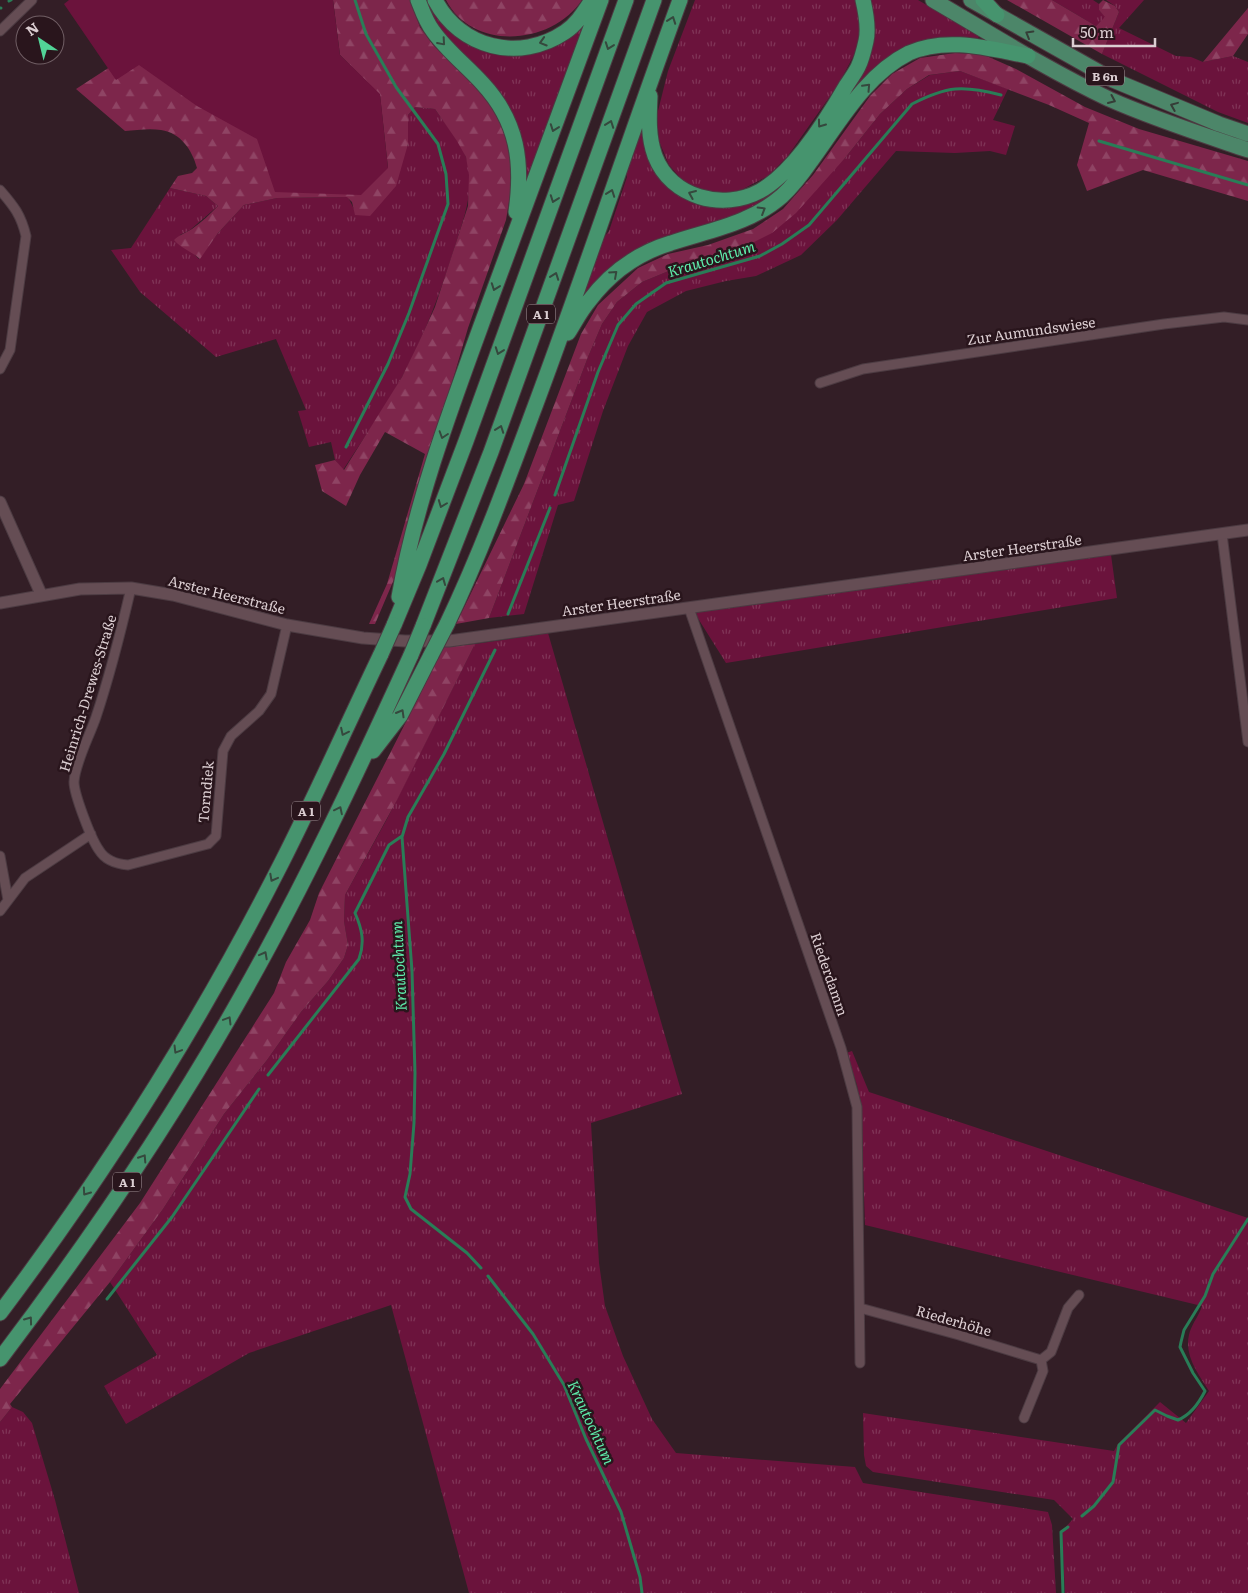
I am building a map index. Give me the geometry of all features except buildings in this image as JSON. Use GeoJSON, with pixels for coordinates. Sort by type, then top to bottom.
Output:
{"type":"FeatureCollection","features":[{"type":"Feature","properties":{"kind":"highway"},"geometry":{"type":"LineString","coordinates":[[418,0],[432,30],[498,101],[510,125],[518,151],[520,176],[512,242]]}},
{"type":"Feature","properties":{"kind":"highway"},"geometry":{"type":"LineString","coordinates":[[435,0],[442,14],[461,32],[479,43],[505,48],[524,48],[552,40],[566,31],[580,19],[592,0]]}},
{"type":"Feature","properties":{"kind":"highway"},"geometry":{"type":"LineString","coordinates":[[394,624],[419,510],[458,388],[600,0]]}},
{"type":"Feature","properties":{"kind":"highway","name":"A 1"},"geometry":{"type":"LineString","coordinates":[[0,1313],[97,1176],[160,1078],[216,983],[282,862],[381,654],[419,565],[626,0]]}},
{"type":"Feature","properties":{"kind":"highway","name":"A 1"},"geometry":{"type":"LineString","coordinates":[[0,1358],[120,1192],[185,1092],[241,998],[306,877],[361,765],[411,655],[491,452],[654,0]]}},
{"type":"Feature","properties":{"kind":"highway"},"geometry":{"type":"LineString","coordinates":[[361,765],[400,716],[447,624],[489,530],[554,355],[680,0]]}},
{"type":"Feature","properties":{"kind":"highway"},"geometry":{"type":"LineString","coordinates":[[650,83],[649,128],[652,146],[662,169],[674,183],[693,195],[705,199],[722,201],[754,193],[771,184],[786,170],[837,102],[858,66],[866,40],[867,28],[864,0]]}},
{"type":"Feature","properties":{"kind":"highway","name":"B 6n"},"geometry":{"type":"LineString","coordinates":[[933,0],[1068,78],[1141,112],[1248,150]]}},
{"type":"Feature","properties":{"kind":"highway","name":"B 6n"},"geometry":{"type":"LineString","coordinates":[[971,0],[1113,80],[1248,134]]}},
{"type":"Feature","properties":{"kind":"highway"},"geometry":{"type":"LineString","coordinates":[[983,0],[997,16]]}},
{"type":"Feature","properties":{"kind":"highway"},"geometry":{"type":"LineString","coordinates":[[554,355],[588,301],[625,264],[669,243],[734,224],[766,208],[782,196],[796,181],[863,90],[884,69],[910,53],[928,47],[950,44],[982,47],[1028,56]]}},
{"type":"Feature","properties":{"kind":"street"},"geometry":{"type":"LineString","coordinates":[[0,30],[32,0]]}},
{"type":"Feature","properties":{"kind":"street"},"geometry":{"type":"LineString","coordinates":[[0,190],[22,219],[26,236],[10,350],[0,369]]}},
{"type":"Feature","properties":{"kind":"street","name":"Zur Aumundswiese"},"geometry":{"type":"LineString","coordinates":[[820,383],[863,369],[1054,340],[1224,317],[1248,320]]}},
{"type":"Feature","properties":{"kind":"street"},"geometry":{"type":"LineString","coordinates":[[0,502],[41,594]]}},
{"type":"Feature","properties":{"kind":"street","name":"Arster Heerstraße"},"geometry":{"type":"LineString","coordinates":[[0,602],[80,589],[131,588],[173,595],[286,624],[363,638],[405,642],[449,641],[1248,530]]}},
{"type":"Feature","properties":{"kind":"street"},"geometry":{"type":"LineString","coordinates":[[1222,534],[1248,742]]}},
{"type":"Feature","properties":{"kind":"street","name":"Heinrich-Drewes-Straße"},"geometry":{"type":"LineString","coordinates":[[91,834],[75,787],[76,772],[96,716],[120,635],[131,588]]}},
{"type":"Feature","properties":{"kind":"street","name":"Riederdamm"},"geometry":{"type":"LineString","coordinates":[[689,608],[841,1048],[856,1107],[860,1363]]}},
{"type":"Feature","properties":{"kind":"street","name":"Torndiek"},"geometry":{"type":"LineString","coordinates":[[91,834],[99,850],[118,865],[128,865],[208,844],[216,836],[222,751],[231,736],[259,711],[271,694],[286,624]]}},
{"type":"Feature","properties":{"kind":"street"},"geometry":{"type":"LineString","coordinates":[[0,911],[25,878],[91,834]]}},
{"type":"Feature","properties":{"kind":"street"},"geometry":{"type":"LineString","coordinates":[[0,856],[8,900]]}},
{"type":"Feature","properties":{"kind":"street"},"geometry":{"type":"LineString","coordinates":[[1024,1418],[1044,1371],[1041,1360],[1050,1352],[1068,1308],[1079,1295]]}},
{"type":"Feature","properties":{"kind":"street","name":"Riederhöhe"},"geometry":{"type":"LineString","coordinates":[[860,1308],[1041,1360]]}},
{"type":"Feature","properties":{"kind":"green space"},"geometry":{"type":"Polygon","coordinates":[[[69,0],[333,0],[340,55],[380,94],[388,168],[361,195],[275,192],[257,139],[197,106],[139,65],[116,80],[64,4],[69,0]]]}},
{"type":"Feature","properties":{"kind":"green space"},"geometry":{"type":"Polygon","coordinates":[[[333,0],[410,0],[420,27],[433,45],[475,85],[491,105],[504,130],[510,155],[511,190],[506,220],[468,328],[395,577],[375,624],[369,624],[387,584],[425,454],[385,432],[360,475],[346,506],[322,491],[315,465],[335,460],[344,470],[402,377],[435,307],[468,206],[469,175],[466,157],[435,109],[415,107],[408,115],[408,144],[396,186],[370,216],[355,215],[352,202],[347,197],[277,198],[244,205],[218,233],[200,259],[174,240],[196,226],[218,206],[206,196],[170,188],[178,176],[192,173],[197,168],[185,143],[174,135],[161,130],[125,131],[76,89],[136,50],[388,168],[380,95],[340,55],[333,0]]]}},
{"type":"Feature","properties":{"kind":"green space"},"geometry":{"type":"Polygon","coordinates":[[[425,0],[429,0],[433,9],[511,54],[587,17],[526,190],[523,149],[456,48],[436,23],[425,0]]]}},
{"type":"Feature","properties":{"kind":"green space"},"geometry":{"type":"Polygon","coordinates":[[[446,0],[582,0],[569,15],[552,26],[533,33],[513,36],[493,35],[474,28],[458,17],[446,0]]]}},
{"type":"Feature","properties":{"kind":"green space"},"geometry":{"type":"Polygon","coordinates":[[[695,0],[855,0],[860,23],[859,37],[854,55],[838,85],[787,157],[768,176],[743,189],[724,195],[709,194],[683,181],[669,165],[659,141],[657,115],[668,71],[695,0]]]}},
{"type":"Feature","properties":{"kind":"green space"},"geometry":{"type":"Polygon","coordinates":[[[871,0],[918,0],[980,36],[976,40],[931,41],[908,46],[884,60],[858,86],[855,84],[874,23],[871,0]]]}},
{"type":"Feature","properties":{"kind":"green space"},"geometry":{"type":"Polygon","coordinates":[[[1007,0],[1052,0],[1096,26],[1105,17],[1099,10],[1099,4],[1103,0],[1115,6],[1119,12],[1102,54],[1007,0]]]}},
{"type":"Feature","properties":{"kind":"green space"},"geometry":{"type":"Polygon","coordinates":[[[1052,0],[1093,0],[1099,4],[1099,10],[1106,17],[1096,26],[1052,0]]]}},
{"type":"Feature","properties":{"kind":"green space"},"geometry":{"type":"Polygon","coordinates":[[[1106,0],[1144,0],[1119,28],[1176,56],[1191,57],[1203,62],[1233,56],[1248,62],[1248,123],[1218,112],[1102,54],[1119,12],[1115,6],[1106,0]]]}},
{"type":"Feature","properties":{"kind":"green space"},"geometry":{"type":"Polygon","coordinates":[[[1248,8],[1248,34],[1233,56],[1203,62],[1248,8]]]}},
{"type":"Feature","properties":{"kind":"green space"},"geometry":{"type":"Polygon","coordinates":[[[955,53],[982,54],[1016,69],[1085,107],[1139,129],[1248,161],[1248,201],[1143,170],[1087,191],[1077,165],[1089,123],[1049,105],[960,71],[929,75],[907,89],[880,114],[845,158],[796,213],[772,233],[746,246],[676,268],[642,282],[617,302],[602,324],[588,357],[489,618],[456,624],[524,484],[581,334],[598,305],[638,268],[668,254],[708,245],[753,229],[783,209],[813,175],[870,96],[892,74],[920,58],[955,53]]]}},
{"type":"Feature","properties":{"kind":"green space"},"geometry":{"type":"Polygon","coordinates":[[[960,71],[1008,89],[993,120],[1015,126],[1006,155],[990,151],[955,153],[896,151],[837,220],[801,255],[756,276],[686,291],[647,312],[628,346],[603,411],[574,501],[558,505],[524,614],[489,618],[588,357],[602,324],[617,302],[642,282],[676,268],[746,246],[845,158],[880,114],[907,89],[930,75],[960,71]]]}},
{"type":"Feature","properties":{"kind":"green space"},"geometry":{"type":"Polygon","coordinates":[[[415,107],[435,109],[460,144],[469,168],[468,202],[444,280],[418,345],[395,389],[343,470],[335,460],[331,442],[309,447],[298,411],[306,410],[276,339],[216,357],[140,292],[111,250],[131,248],[170,188],[206,196],[218,206],[190,230],[180,235],[199,259],[218,233],[244,205],[277,198],[348,197],[355,211],[408,145],[408,115],[415,107]]]}},
{"type":"Feature","properties":{"kind":"green space"},"geometry":{"type":"Polygon","coordinates":[[[644,126],[646,141],[702,205],[789,177],[791,178],[758,208],[729,221],[670,236],[578,302],[598,245],[609,231],[627,177],[627,167],[641,127],[644,126]]]}},
{"type":"Feature","properties":{"kind":"green space"},"geometry":{"type":"Polygon","coordinates":[[[1111,555],[1117,598],[726,663],[694,612],[1111,555]]]}},
{"type":"Feature","properties":{"kind":"green space"},"geometry":{"type":"Polygon","coordinates":[[[548,633],[682,1094],[591,1123],[599,1263],[605,1306],[623,1356],[652,1419],[676,1453],[855,1467],[863,1483],[1048,1512],[1052,1525],[1056,1593],[469,1593],[391,1305],[249,1353],[126,1424],[104,1386],[157,1355],[110,1282],[163,1209],[224,1114],[344,958],[348,945],[344,921],[345,895],[387,819],[475,644],[548,633]]]}},
{"type":"Feature","properties":{"kind":"green space"},"geometry":{"type":"Polygon","coordinates":[[[475,644],[397,800],[345,895],[344,921],[348,945],[344,958],[224,1114],[163,1209],[110,1282],[10,1404],[12,1407],[0,1422],[0,1389],[140,1203],[274,993],[286,962],[310,920],[319,893],[444,647],[475,644]]]}},
{"type":"Feature","properties":{"kind":"green space"},"geometry":{"type":"Polygon","coordinates":[[[852,1051],[869,1092],[1248,1218],[1248,1593],[1065,1593],[1062,1531],[1073,1519],[1054,1500],[873,1472],[866,1466],[863,1413],[1114,1451],[1118,1444],[1160,1402],[1186,1423],[1209,1391],[1193,1365],[1188,1343],[1190,1331],[1202,1306],[865,1225],[861,1109],[857,1085],[846,1053],[852,1051]]]}},
{"type":"Feature","properties":{"kind":"green space"},"geometry":{"type":"Polygon","coordinates":[[[12,1407],[23,1412],[32,1423],[55,1500],[79,1593],[0,1593],[0,1422],[12,1407]]]}},
{"type":"Feature","properties":{"kind":"waterway"},"geometry":{"type":"LineString","coordinates":[[346,447],[388,364],[409,313],[448,204],[446,174],[438,144],[396,87],[366,34],[355,0]]}},
{"type":"Feature","properties":{"kind":"waterway","name":"Krautochtum"},"geometry":{"type":"LineString","coordinates":[[555,495],[598,372],[618,325],[636,304],[666,283],[760,256],[782,244],[809,225],[912,104],[935,94],[955,89],[976,90],[1001,95]]}},
{"type":"Feature","properties":{"kind":"waterway"},"geometry":{"type":"LineString","coordinates":[[1099,141],[1248,185]]}},
{"type":"Feature","properties":{"kind":"waterway","name":"Krautochtum"},"geometry":{"type":"LineString","coordinates":[[508,614],[550,508]]}},
{"type":"Feature","properties":{"kind":"waterway","name":"Krautochtum"},"geometry":{"type":"LineString","coordinates":[[481,1268],[467,1253],[411,1209],[405,1197],[410,1174],[415,1073],[412,971],[402,837],[408,817],[444,754],[495,650]]}},
{"type":"Feature","properties":{"kind":"waterway"},"geometry":{"type":"LineString","coordinates":[[268,1075],[359,959],[362,936],[355,913],[389,845],[402,836]]}},
{"type":"Feature","properties":{"kind":"waterway"},"geometry":{"type":"LineString","coordinates":[[107,1299],[172,1217],[259,1089]]}},
{"type":"Feature","properties":{"kind":"waterway"},"geometry":{"type":"LineString","coordinates":[[1082,1516],[1094,1506],[1113,1482],[1119,1445],[1155,1410],[1178,1420],[1190,1412],[1203,1395],[1205,1391],[1193,1373],[1180,1347],[1184,1330],[1205,1296],[1213,1274],[1248,1219]]}},
{"type":"Feature","properties":{"kind":"waterway","name":"Krautochtum"},"geometry":{"type":"LineString","coordinates":[[488,1276],[533,1334],[564,1385],[586,1439],[621,1512],[640,1577],[642,1593]]}},
{"type":"Feature","properties":{"kind":"waterway"},"geometry":{"type":"LineString","coordinates":[[1063,1593],[1061,1532],[1068,1527]]}}]}
